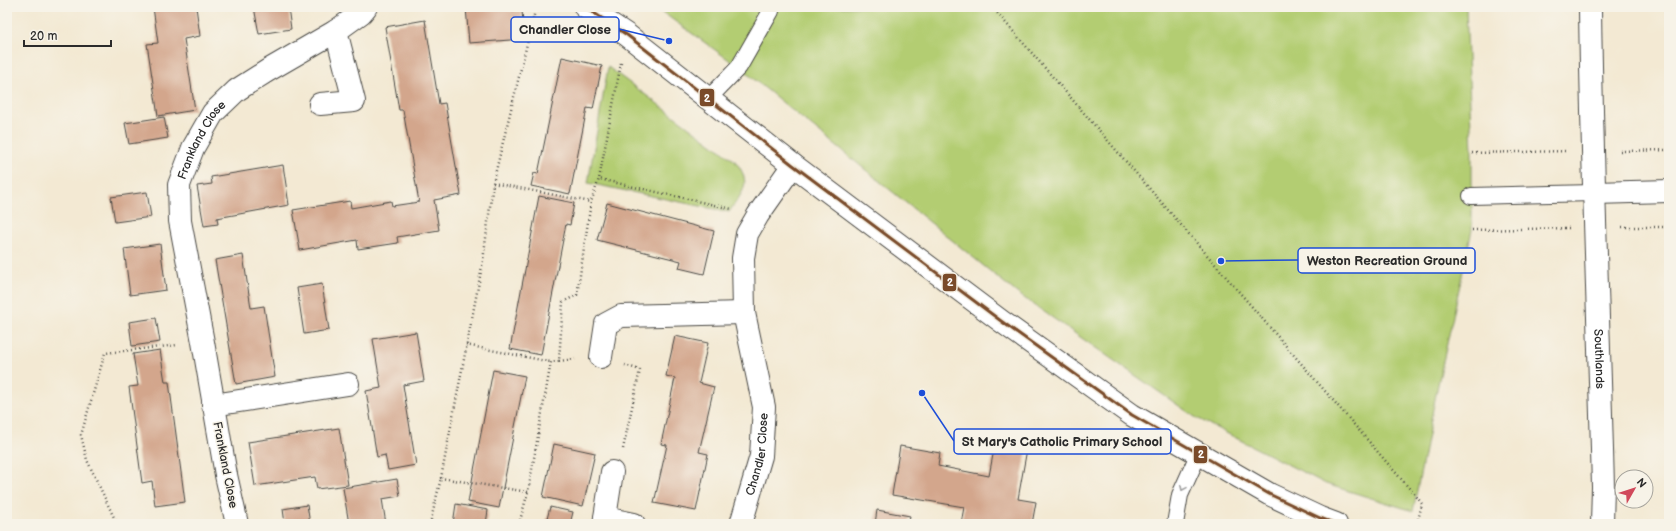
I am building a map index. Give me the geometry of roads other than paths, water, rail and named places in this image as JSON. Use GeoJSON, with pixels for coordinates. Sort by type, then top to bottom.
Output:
{"type":"FeatureCollection","features":[{"type":"Feature","properties":{"kind":"street","name":"Frankland Close"},"geometry":{"type":"LineString","coordinates":[[237,524],[226,475],[180,221],[179,185],[193,148],[213,113],[237,90],[336,31],[361,13],[366,7]]}},
{"type":"Feature","properties":{"kind":"street"},"geometry":{"type":"LineString","coordinates":[[585,7],[627,35],[709,98],[792,165],[1001,321],[1132,415],[1198,455],[1269,494],[1336,524]]}},
{"type":"Feature","properties":{"kind":"street","name":"Southlands"},"geometry":{"type":"LineString","coordinates":[[1590,7],[1592,151],[1603,487],[1602,524]]}},
{"type":"Feature","properties":{"kind":"street"},"geometry":{"type":"LineString","coordinates":[[320,104],[354,100],[336,31]]}},
{"type":"Feature","properties":{"kind":"street","name":"Chandler Close"},"geometry":{"type":"LineString","coordinates":[[741,524],[761,456],[764,407],[744,313],[743,258],[747,234],[792,165]]}},
{"type":"Feature","properties":{"kind":"street"},"geometry":{"type":"LineString","coordinates":[[1594,193],[1669,192]]}},
{"type":"Feature","properties":{"kind":"street"},"geometry":{"type":"LineString","coordinates":[[601,357],[606,324],[621,316],[744,313]]}},
{"type":"Feature","properties":{"kind":"street","name":"Frankland Close"},"geometry":{"type":"LineString","coordinates":[[213,405],[348,384]]}},
{"type":"Feature","properties":{"kind":"street"},"geometry":{"type":"LineString","coordinates":[[612,472],[604,521],[634,524]]}},
{"type":"Feature","properties":{"kind":"lane"},"geometry":{"type":"LineString","coordinates":[[709,98],[739,67],[771,11]]}},
{"type":"Feature","properties":{"kind":"lane"},"geometry":{"type":"LineString","coordinates":[[1471,196],[1594,193]]}},
{"type":"Feature","properties":{"kind":"lane"},"geometry":{"type":"LineString","coordinates":[[1176,524],[1180,495],[1198,455]]}},
{"type":"Feature","properties":{"kind":"place","name":"Chandler Close"},"geometry":{"type":"Point","coordinates":[669,41]}},
{"type":"Feature","properties":{"kind":"place","name":"Weston Recreation Ground"},"geometry":{"type":"Point","coordinates":[1221,261]}},
{"type":"Feature","properties":{"kind":"place","name":"St Mary's Catholic Primary School"},"geometry":{"type":"Point","coordinates":[922,393]}}]}
